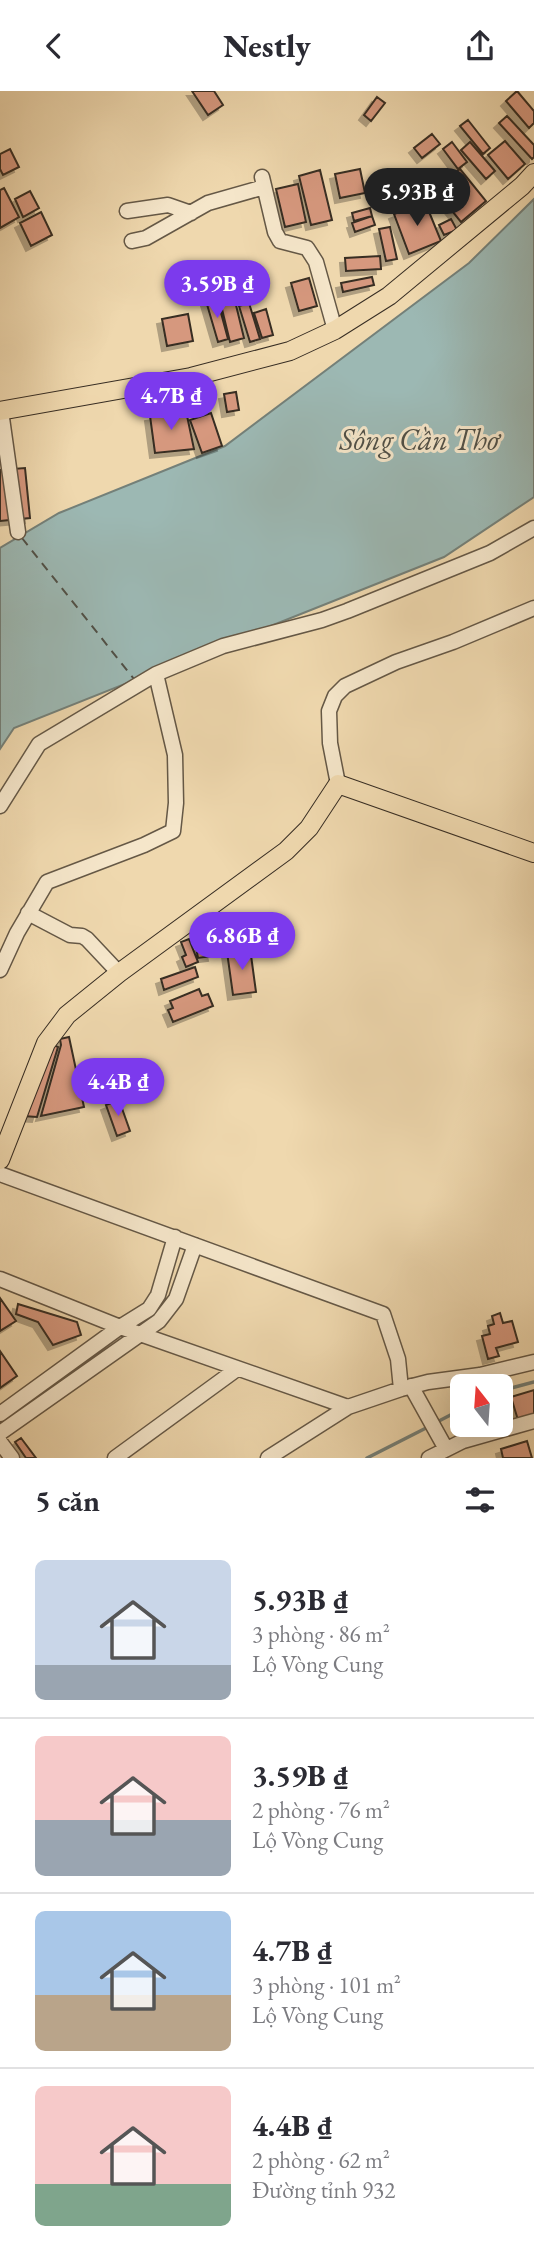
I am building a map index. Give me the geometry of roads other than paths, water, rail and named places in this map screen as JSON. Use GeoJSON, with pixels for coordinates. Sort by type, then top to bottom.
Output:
{"type":"FeatureCollection","features":[{"type":"Feature","properties":{"kind":"main road"},"geometry":{"type":"LineString","coordinates":[[0,411],[191,377],[290,351],[335,330],[389,296],[522,186],[534,173]]}},
{"type":"Feature","properties":{"kind":"main road"},"geometry":{"type":"LineString","coordinates":[[0,1160],[52,1033],[75,1007],[286,851],[315,821],[338,784],[534,853]]}},
{"type":"Feature","properties":{"kind":"street"},"geometry":{"type":"LineString","coordinates":[[132,241],[146,238],[208,203],[263,182],[275,232],[280,241],[307,248],[316,262],[335,330]]}},
{"type":"Feature","properties":{"kind":"street"},"geometry":{"type":"LineString","coordinates":[[127,211],[168,205],[191,213]]}},
{"type":"Feature","properties":{"kind":"street"},"geometry":{"type":"LineString","coordinates":[[0,411],[18,532]]}},
{"type":"Feature","properties":{"kind":"street"},"geometry":{"type":"LineString","coordinates":[[0,806],[39,744],[136,682],[223,646],[347,611],[490,553],[534,528]]}},
{"type":"Feature","properties":{"kind":"street"},"geometry":{"type":"LineString","coordinates":[[338,784],[330,743],[328,711],[335,696],[345,686],[396,662],[453,642],[534,608]]}},
{"type":"Feature","properties":{"kind":"street"},"geometry":{"type":"LineString","coordinates":[[0,970],[28,913],[47,882],[152,842],[173,831],[176,803],[175,755],[156,674]]}},
{"type":"Feature","properties":{"kind":"street"},"geometry":{"type":"LineString","coordinates":[[28,913],[70,935],[87,939],[119,973]]}},
{"type":"Feature","properties":{"kind":"street"},"geometry":{"type":"LineString","coordinates":[[0,1174],[383,1314],[410,1391],[444,1445]]}},
{"type":"Feature","properties":{"kind":"street"},"geometry":{"type":"LineString","coordinates":[[0,1414],[120,1327],[145,1312],[155,1300],[175,1237]]}},
{"type":"Feature","properties":{"kind":"street"},"geometry":{"type":"LineString","coordinates":[[0,1433],[159,1321],[176,1299],[195,1245]]}},
{"type":"Feature","properties":{"kind":"street"},"geometry":{"type":"LineString","coordinates":[[0,1279],[120,1327],[348,1407]]}},
{"type":"Feature","properties":{"kind":"street"},"geometry":{"type":"LineString","coordinates":[[268,1458],[348,1407],[534,1362]]}},
{"type":"Feature","properties":{"kind":"street"},"geometry":{"type":"LineString","coordinates":[[115,1458],[237,1369]]}},
{"type":"Feature","properties":{"kind":"street"},"geometry":{"type":"LineString","coordinates":[[429,1458],[444,1445],[534,1421]]}},
{"type":"Feature","properties":{"kind":"street"},"geometry":{"type":"LineString","coordinates":[[0,1442],[12,1458]]}},
{"type":"Feature","properties":{"kind":"water","name":"Sông Cần Thơ"},"geometry":{"type":"Polygon","coordinates":[[[534,199],[534,497],[444,557],[14,728],[0,749],[0,548],[59,513],[225,446],[469,263],[534,199]]]}},
{"type":"Feature","properties":{"kind":"waterway"},"geometry":{"type":"LineString","coordinates":[[513,1388],[534,1382]]}},
{"type":"Feature","properties":{"kind":"waterway"},"geometry":{"type":"LineString","coordinates":[[437,1422],[450,1415]]}},
{"type":"Feature","properties":{"kind":"waterway"},"geometry":{"type":"LineString","coordinates":[[367,1458],[430,1426]]}}]}
